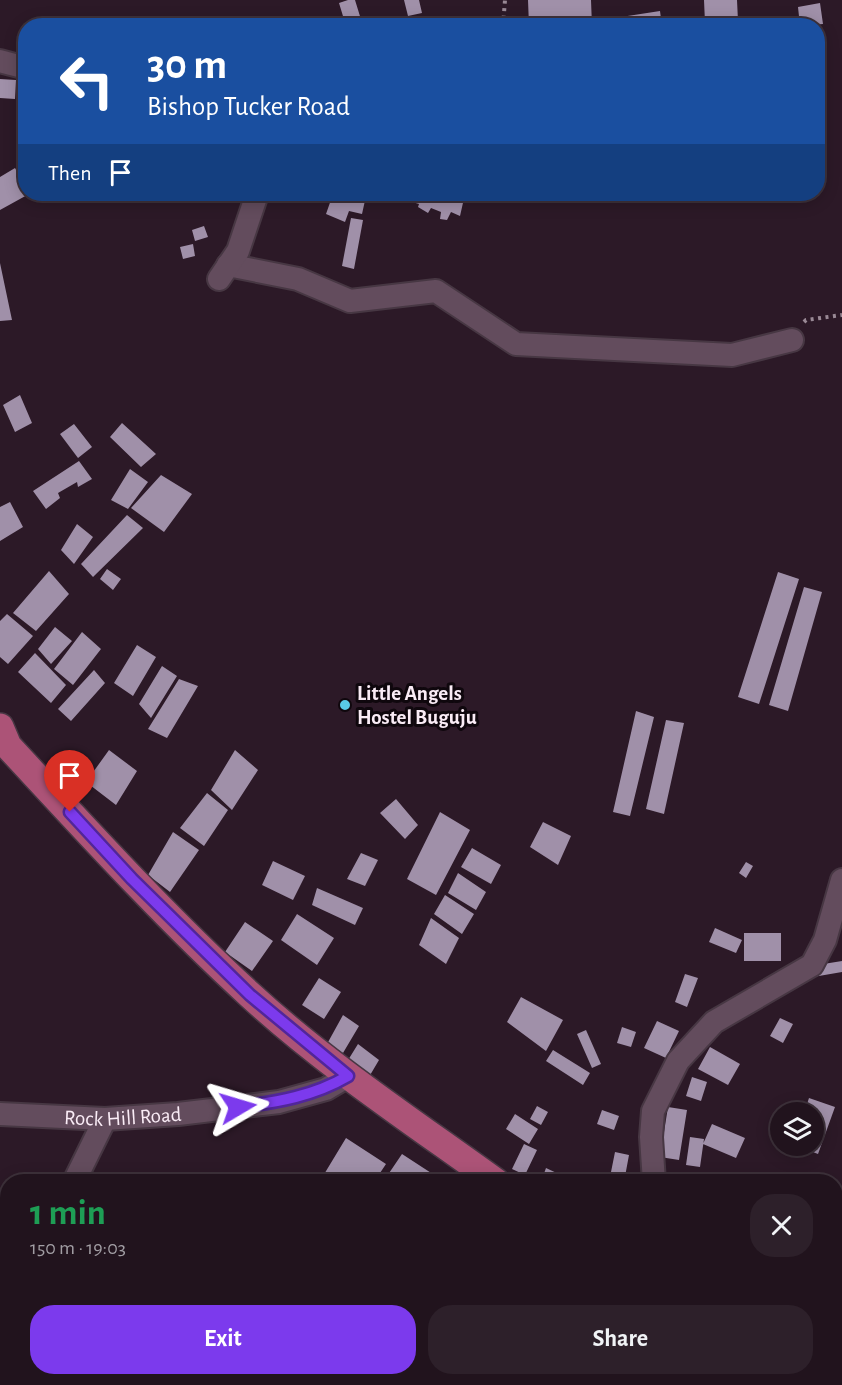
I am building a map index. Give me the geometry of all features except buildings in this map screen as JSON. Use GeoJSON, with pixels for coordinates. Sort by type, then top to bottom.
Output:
{"type":"FeatureCollection","features":[{"type":"Feature","properties":{"kind":"main road"},"geometry":{"type":"LineString","coordinates":[[0,727],[8,746],[141,887],[250,995],[348,1076],[485,1174]]}},
{"type":"Feature","properties":{"kind":"street"},"geometry":{"type":"LineString","coordinates":[[0,61],[18,66]]}},
{"type":"Feature","properties":{"kind":"street"},"geometry":{"type":"LineString","coordinates":[[255,201],[246,232],[223,272],[298,279],[350,300],[436,291],[516,344],[732,355],[792,340]]}},
{"type":"Feature","properties":{"kind":"street"},"geometry":{"type":"LineString","coordinates":[[653,1174],[651,1137],[653,1111],[678,1061],[714,1022],[812,965],[825,940],[842,880]]}},
{"type":"Feature","properties":{"kind":"street","name":"Rock Hill Road"},"geometry":{"type":"LineString","coordinates":[[0,1114],[105,1119],[178,1114],[279,1102],[326,1089],[348,1076]]}},
{"type":"Feature","properties":{"kind":"street"},"geometry":{"type":"LineString","coordinates":[[78,1174],[105,1119]]}},
{"type":"Feature","properties":{"kind":"path"},"geometry":{"type":"LineString","coordinates":[[504,18],[505,0]]}},
{"type":"Feature","properties":{"kind":"path"},"geometry":{"type":"LineString","coordinates":[[792,340],[806,320],[842,315]]}},
{"type":"Feature","properties":{"kind":"place","name":"Little Angels Hostel Buguju"},"geometry":{"type":"Point","coordinates":[345,705]}},
{"type":"Feature","properties":{"kind":"route"},"geometry":{"type":"LineString","coordinates":[[70,812],[132,879],[250,995],[348,1076],[326,1089],[279,1102],[238,1107]]}}]}
